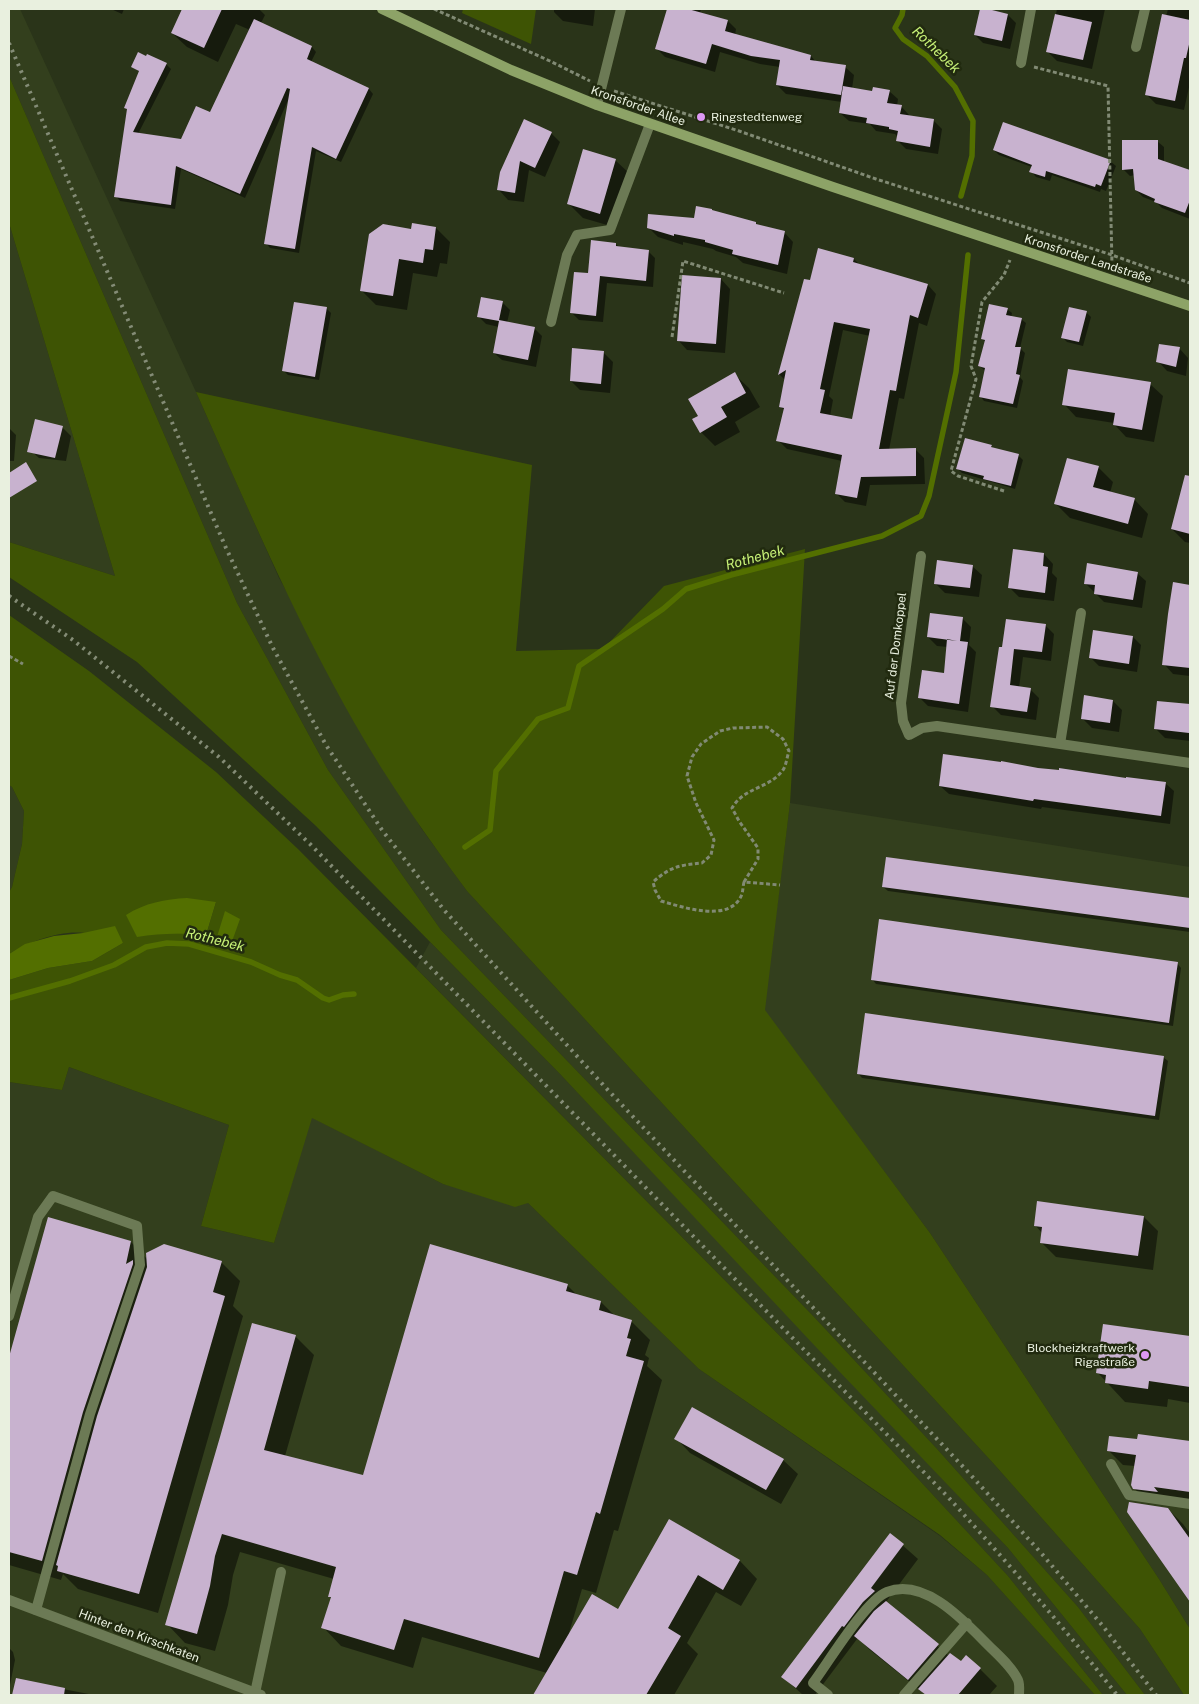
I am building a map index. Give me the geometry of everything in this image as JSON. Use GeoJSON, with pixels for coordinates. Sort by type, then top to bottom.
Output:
{"type":"FeatureCollection","features":[{"type":"Feature","properties":{"kind":"main road","name":"Kronsforder Allee"},"geometry":{"type":"LineString","coordinates":[[382,9],[511,70],[597,105],[833,187],[978,234]]}},
{"type":"Feature","properties":{"kind":"main road","name":"Kronsforder Landstraße"},"geometry":{"type":"LineString","coordinates":[[978,234],[1190,306]]}},
{"type":"Feature","properties":{"kind":"street"},"geometry":{"type":"LineString","coordinates":[[597,105],[621,9]]}},
{"type":"Feature","properties":{"kind":"street"},"geometry":{"type":"LineString","coordinates":[[1021,63],[1031,9]]}},
{"type":"Feature","properties":{"kind":"street"},"geometry":{"type":"LineString","coordinates":[[1136,47],[1145,9]]}},
{"type":"Feature","properties":{"kind":"street"},"geometry":{"type":"LineString","coordinates":[[551,322],[567,255],[577,235],[610,230],[650,124]]}},
{"type":"Feature","properties":{"kind":"street","name":"Auf der Domkoppel"},"geometry":{"type":"LineString","coordinates":[[920,556],[901,703],[903,721],[909,735],[922,728],[937,726],[1190,763]]}},
{"type":"Feature","properties":{"kind":"street"},"geometry":{"type":"LineString","coordinates":[[1060,744],[1081,612]]}},
{"type":"Feature","properties":{"kind":"street"},"geometry":{"type":"LineString","coordinates":[[9,1316],[38,1217],[53,1196],[137,1226],[140,1265],[90,1414],[36,1610]]}},
{"type":"Feature","properties":{"kind":"street"},"geometry":{"type":"LineString","coordinates":[[1111,1464],[1128,1495],[1190,1504]]}},
{"type":"Feature","properties":{"kind":"street"},"geometry":{"type":"LineString","coordinates":[[258,1694],[281,1572]]}},
{"type":"Feature","properties":{"kind":"street"},"geometry":{"type":"LineString","coordinates":[[828,1695],[813,1683],[875,1599],[886,1592],[898,1589],[917,1591],[950,1608],[1009,1667],[1019,1682],[1019,1695]]}},
{"type":"Feature","properties":{"kind":"street","name":"Hinter den Kirschkaten"},"geometry":{"type":"LineString","coordinates":[[9,1600],[258,1694]]}},
{"type":"Feature","properties":{"kind":"street"},"geometry":{"type":"LineString","coordinates":[[904,1695],[966,1623]]}},
{"type":"Feature","properties":{"kind":"path"},"geometry":{"type":"LineString","coordinates":[[434,9],[550,61],[602,87],[1112,255],[1190,283]]}},
{"type":"Feature","properties":{"kind":"path"},"geometry":{"type":"LineString","coordinates":[[1021,63],[1108,86],[1112,280]]}},
{"type":"Feature","properties":{"kind":"path"},"geometry":{"type":"LineString","coordinates":[[1004,490],[958,476],[951,471],[976,379],[971,366],[982,302],[1004,275],[1016,248]]}},
{"type":"Feature","properties":{"kind":"path"},"geometry":{"type":"LineString","coordinates":[[672,337],[683,261],[784,293]]}},
{"type":"Feature","properties":{"kind":"path"},"geometry":{"type":"LineString","coordinates":[[9,656],[24,664]]}},
{"type":"Feature","properties":{"kind":"path"},"geometry":{"type":"LineString","coordinates":[[767,727],[783,739],[788,751],[783,770],[768,784],[738,798],[732,808],[739,822],[758,848],[758,859],[744,882],[741,895],[733,904],[719,911],[702,912],[661,901],[653,882],[667,870],[686,864],[702,863],[711,855],[714,840],[696,803],[687,776],[692,757],[701,744],[720,732],[733,728],[767,727]]}},
{"type":"Feature","properties":{"kind":"path"},"geometry":{"type":"LineString","coordinates":[[744,882],[780,885]]}},
{"type":"Feature","properties":{"kind":"shaded area"},"geometry":{"type":"Polygon","coordinates":[[[9,9],[20,9],[196,392],[279,578],[421,828],[467,891],[993,1463],[1140,1629],[1184,1695],[1145,1695],[1078,1607],[938,1450],[815,1318],[441,930],[328,770],[237,603],[9,76],[9,9]]]}},
{"type":"Feature","properties":{"kind":"shaded area"},"geometry":{"type":"Polygon","coordinates":[[[463,9],[536,9],[531,44],[462,13],[463,9]]]}},
{"type":"Feature","properties":{"kind":"shaded area"},"geometry":{"type":"Polygon","coordinates":[[[9,76],[237,603],[328,770],[441,930],[815,1318],[938,1450],[1078,1607],[1145,1695],[1127,1695],[1008,1548],[815,1346],[561,1075],[316,826],[137,662],[9,577],[9,542],[115,576],[9,223],[9,76]]]}},
{"type":"Feature","properties":{"kind":"shaded area"},"geometry":{"type":"Polygon","coordinates":[[[9,223],[115,576],[9,542],[9,223]]]}},
{"type":"Feature","properties":{"kind":"shaded area"},"geometry":{"type":"Polygon","coordinates":[[[196,392],[532,465],[516,651],[603,649],[664,586],[805,549],[790,803],[765,1010],[930,1233],[1159,1579],[1190,1629],[1190,1695],[1184,1695],[1140,1629],[993,1463],[467,891],[394,788],[333,684],[271,560],[196,392]]]}},
{"type":"Feature","properties":{"kind":"shaded area"},"geometry":{"type":"Polygon","coordinates":[[[9,615],[89,671],[216,772],[298,849],[871,1428],[1008,1576],[1103,1695],[1095,1695],[987,1575],[940,1535],[699,1369],[528,1203],[515,1207],[443,1184],[312,1118],[274,1243],[201,1226],[229,1125],[69,1067],[62,1090],[9,1082],[9,980],[48,968],[92,961],[123,943],[84,933],[65,933],[35,941],[9,954],[9,892],[12,887],[22,844],[24,811],[12,787],[9,785],[9,615]],[[216,902],[154,934],[183,933],[206,935],[216,902]]]}},
{"type":"Feature","properties":{"kind":"shaded area"},"geometry":{"type":"Polygon","coordinates":[[[9,785],[12,787],[24,811],[22,844],[12,887],[9,892],[9,785]]]}},
{"type":"Feature","properties":{"kind":"shaded area"},"geometry":{"type":"Polygon","coordinates":[[[790,803],[1190,867],[1190,1629],[1159,1579],[930,1233],[764,1010],[790,803]]]}},
{"type":"Feature","properties":{"kind":"shaded area"},"geometry":{"type":"Polygon","coordinates":[[[187,898],[216,902],[206,935],[171,934],[137,937],[126,915],[140,907],[155,902],[187,898]]]}},
{"type":"Feature","properties":{"kind":"shaded area"},"geometry":{"type":"Polygon","coordinates":[[[225,911],[240,919],[230,947],[216,940],[225,911]]]}},
{"type":"Feature","properties":{"kind":"shaded area"},"geometry":{"type":"Polygon","coordinates":[[[115,926],[123,943],[92,961],[48,968],[9,980],[9,954],[25,944],[54,936],[83,933],[115,926]]]}},
{"type":"Feature","properties":{"kind":"shaded area"},"geometry":{"type":"Polygon","coordinates":[[[430,942],[561,1075],[1008,1548],[1127,1695],[1103,1695],[1008,1576],[871,1428],[416,968],[430,942]]]}},
{"type":"Feature","properties":{"kind":"shaded area"},"geometry":{"type":"Polygon","coordinates":[[[69,1067],[229,1125],[201,1226],[274,1243],[311,1117],[443,1184],[528,1203],[699,1369],[940,1536],[987,1575],[1095,1695],[9,1695],[9,1082],[62,1090],[69,1067]]]}},
{"type":"Feature","properties":{"kind":"building"},"geometry":{"type":"Polygon","coordinates":[[[182,9],[222,9],[204,48],[171,33],[182,9]]]}},
{"type":"Feature","properties":{"kind":"building"},"geometry":{"type":"Polygon","coordinates":[[[667,9],[688,9],[728,20],[725,31],[811,55],[810,60],[846,65],[841,95],[776,85],[780,60],[751,56],[712,44],[706,64],[655,49],[667,9]]]}},
{"type":"Feature","properties":{"kind":"building"},"geometry":{"type":"Polygon","coordinates":[[[980,9],[1008,14],[1002,41],[974,35],[980,9]]]}},
{"type":"Feature","properties":{"kind":"building"},"geometry":{"type":"Polygon","coordinates":[[[1055,14],[1092,22],[1083,60],[1046,52],[1055,14]]]}},
{"type":"Feature","properties":{"kind":"building"},"geometry":{"type":"Polygon","coordinates":[[[1162,14],[1190,20],[1190,40],[1186,58],[1184,58],[1175,101],[1145,95],[1162,14]]]}},
{"type":"Feature","properties":{"kind":"building"},"geometry":{"type":"Polygon","coordinates":[[[254,19],[312,46],[307,59],[369,88],[336,159],[312,147],[295,249],[264,244],[290,89],[287,88],[240,194],[176,166],[171,205],[114,197],[127,109],[124,108],[139,71],[131,67],[138,52],[167,63],[133,132],[181,139],[196,106],[210,112],[254,19]]]}},
{"type":"Feature","properties":{"kind":"building"},"geometry":{"type":"Polygon","coordinates":[[[843,86],[872,91],[873,87],[890,90],[887,103],[902,105],[900,114],[934,119],[930,147],[896,141],[898,131],[889,129],[889,127],[866,123],[867,118],[839,113],[843,86]]]}},
{"type":"Feature","properties":{"kind":"building"},"geometry":{"type":"Polygon","coordinates":[[[524,119],[552,132],[535,168],[520,161],[515,193],[497,190],[500,172],[524,119]]]}},
{"type":"Feature","properties":{"kind":"building"},"geometry":{"type":"Polygon","coordinates":[[[1003,122],[1111,160],[1101,186],[1096,184],[1095,187],[1046,171],[1045,177],[1029,172],[1032,165],[993,150],[1003,122]]]}},
{"type":"Feature","properties":{"kind":"building"},"geometry":{"type":"Polygon","coordinates":[[[1122,140],[1158,140],[1158,159],[1190,170],[1190,200],[1185,213],[1154,202],[1155,199],[1135,190],[1133,169],[1122,170],[1122,140]]]}},
{"type":"Feature","properties":{"kind":"building"},"geometry":{"type":"Polygon","coordinates":[[[583,149],[616,159],[600,214],[567,204],[583,149]]]}},
{"type":"Feature","properties":{"kind":"building"},"geometry":{"type":"Polygon","coordinates":[[[696,206],[785,231],[778,265],[732,254],[733,250],[705,242],[705,240],[674,234],[674,236],[647,228],[648,214],[694,218],[696,206]]]}},
{"type":"Feature","properties":{"kind":"building"},"geometry":{"type":"Polygon","coordinates":[[[412,223],[436,227],[433,250],[425,249],[423,263],[399,259],[393,296],[360,291],[369,234],[383,224],[411,229],[412,223]]]}},
{"type":"Feature","properties":{"kind":"building"},"geometry":{"type":"Polygon","coordinates":[[[591,240],[616,243],[616,246],[649,250],[646,281],[600,276],[596,316],[570,313],[574,272],[588,273],[591,240]]]}},
{"type":"Feature","properties":{"kind":"building"},"geometry":{"type":"Polygon","coordinates":[[[818,248],[854,258],[853,262],[928,284],[918,318],[910,315],[896,391],[890,390],[879,449],[916,448],[916,476],[861,477],[857,498],[835,494],[842,455],[776,441],[784,408],[779,407],[786,370],[778,375],[804,279],[810,280],[818,248]],[[834,322],[820,389],[825,390],[820,413],[852,419],[870,329],[834,322]]]}},
{"type":"Feature","properties":{"kind":"building"},"geometry":{"type":"Polygon","coordinates":[[[682,275],[721,278],[716,344],[677,341],[682,275]]]}},
{"type":"Feature","properties":{"kind":"building"},"geometry":{"type":"Polygon","coordinates":[[[481,297],[503,301],[499,320],[535,327],[528,360],[493,353],[499,321],[477,317],[481,297]]]}},
{"type":"Feature","properties":{"kind":"building"},"geometry":{"type":"Polygon","coordinates":[[[294,302],[327,307],[315,377],[282,371],[294,302]]]}},
{"type":"Feature","properties":{"kind":"building"},"geometry":{"type":"Polygon","coordinates":[[[989,304],[1008,308],[1006,315],[1022,318],[1015,347],[1021,347],[1016,374],[1020,375],[1013,404],[979,397],[985,368],[978,366],[985,340],[981,339],[989,304]]]}},
{"type":"Feature","properties":{"kind":"building"},"geometry":{"type":"Polygon","coordinates":[[[1069,307],[1087,311],[1079,342],[1061,338],[1069,307]]]}},
{"type":"Feature","properties":{"kind":"building"},"geometry":{"type":"Polygon","coordinates":[[[1159,344],[1180,347],[1176,367],[1156,362],[1159,344]]]}},
{"type":"Feature","properties":{"kind":"building"},"geometry":{"type":"Polygon","coordinates":[[[572,348],[604,351],[601,384],[570,381],[572,348]]]}},
{"type":"Feature","properties":{"kind":"building"},"geometry":{"type":"Polygon","coordinates":[[[1068,369],[1151,382],[1142,430],[1113,425],[1115,413],[1062,405],[1068,369]]]}},
{"type":"Feature","properties":{"kind":"building"},"geometry":{"type":"Polygon","coordinates":[[[735,372],[746,393],[721,407],[727,417],[700,433],[692,419],[698,416],[688,399],[735,372]]]}},
{"type":"Feature","properties":{"kind":"building"},"geometry":{"type":"Polygon","coordinates":[[[35,419],[63,426],[55,458],[27,452],[35,419]]]}},
{"type":"Feature","properties":{"kind":"building"},"geometry":{"type":"Polygon","coordinates":[[[965,438],[1019,454],[1011,486],[983,479],[984,476],[956,469],[965,438]]]}},
{"type":"Feature","properties":{"kind":"building"},"geometry":{"type":"Polygon","coordinates":[[[1067,458],[1099,466],[1093,487],[1135,498],[1128,524],[1054,504],[1067,458]]]}},
{"type":"Feature","properties":{"kind":"building"},"geometry":{"type":"Polygon","coordinates":[[[26,462],[37,481],[9,498],[9,473],[26,462]]]}},
{"type":"Feature","properties":{"kind":"building"},"geometry":{"type":"Polygon","coordinates":[[[1185,475],[1190,476],[1190,534],[1171,529],[1185,475]]]}},
{"type":"Feature","properties":{"kind":"building"},"geometry":{"type":"Polygon","coordinates":[[[1013,549],[1044,553],[1043,566],[1048,567],[1045,593],[1008,588],[1013,549]]]}},
{"type":"Feature","properties":{"kind":"building"},"geometry":{"type":"Polygon","coordinates":[[[937,560],[973,565],[970,588],[934,584],[937,560]]]}},
{"type":"Feature","properties":{"kind":"building"},"geometry":{"type":"Polygon","coordinates":[[[1087,563],[1138,572],[1133,600],[1094,594],[1095,585],[1084,584],[1087,563]]]}},
{"type":"Feature","properties":{"kind":"building"},"geometry":{"type":"Polygon","coordinates":[[[1173,582],[1190,585],[1190,668],[1162,665],[1173,582]]]}},
{"type":"Feature","properties":{"kind":"building"},"geometry":{"type":"Polygon","coordinates":[[[930,613],[963,617],[960,641],[968,642],[959,704],[918,698],[922,670],[944,673],[947,640],[927,637],[930,613]]]}},
{"type":"Feature","properties":{"kind":"building"},"geometry":{"type":"Polygon","coordinates":[[[1006,619],[1046,624],[1042,652],[1014,649],[1010,685],[1031,688],[1027,712],[990,707],[999,647],[1002,647],[1006,619]]]}},
{"type":"Feature","properties":{"kind":"building"},"geometry":{"type":"Polygon","coordinates":[[[1093,630],[1133,636],[1129,664],[1089,658],[1093,630]]]}},
{"type":"Feature","properties":{"kind":"building"},"geometry":{"type":"Polygon","coordinates":[[[1084,695],[1113,700],[1110,723],[1081,719],[1084,695]]]}},
{"type":"Feature","properties":{"kind":"building"},"geometry":{"type":"Polygon","coordinates":[[[1157,701],[1190,704],[1189,733],[1154,729],[1157,701]]]}},
{"type":"Feature","properties":{"kind":"building"},"geometry":{"type":"Polygon","coordinates":[[[943,754],[1001,761],[1038,768],[1059,770],[1059,768],[1166,782],[1161,816],[1034,799],[1033,801],[939,786],[943,754]]]}},
{"type":"Feature","properties":{"kind":"building"},"geometry":{"type":"Polygon","coordinates":[[[886,857],[1190,898],[1190,928],[882,887],[886,857]]]}},
{"type":"Feature","properties":{"kind":"building"},"geometry":{"type":"Polygon","coordinates":[[[879,919],[1178,962],[1169,1023],[871,980],[879,919]]]}},
{"type":"Feature","properties":{"kind":"building"},"geometry":{"type":"Polygon","coordinates":[[[865,1013],[1164,1056],[1155,1116],[857,1074],[865,1013]]]}},
{"type":"Feature","properties":{"kind":"building"},"geometry":{"type":"Polygon","coordinates":[[[1037,1201],[1144,1216],[1138,1256],[1040,1243],[1042,1227],[1034,1226],[1037,1201]]]}},
{"type":"Feature","properties":{"kind":"building"},"geometry":{"type":"Polygon","coordinates":[[[48,1217],[131,1241],[126,1264],[133,1260],[133,1264],[83,1412],[42,1561],[9,1552],[9,1357],[48,1217]]]}},
{"type":"Feature","properties":{"kind":"building"},"geometry":{"type":"Polygon","coordinates":[[[164,1244],[222,1261],[213,1292],[225,1296],[139,1594],[57,1571],[58,1566],[56,1565],[97,1416],[147,1267],[146,1253],[164,1244]]]}},
{"type":"Feature","properties":{"kind":"building"},"geometry":{"type":"Polygon","coordinates":[[[430,1244],[568,1284],[566,1291],[601,1301],[599,1310],[632,1320],[627,1338],[631,1339],[626,1356],[644,1361],[600,1514],[596,1512],[577,1575],[564,1571],[539,1658],[404,1619],[394,1650],[321,1628],[331,1597],[328,1597],[336,1567],[222,1534],[197,1634],[165,1625],[252,1323],[296,1335],[264,1450],[363,1475],[430,1244]]]}},
{"type":"Feature","properties":{"kind":"building","name":"Blockheizkraftwerk Rigastraße"},"geometry":{"type":"Polygon","coordinates":[[[1103,1324],[1190,1336],[1190,1387],[1149,1381],[1148,1389],[1105,1383],[1106,1375],[1096,1373],[1103,1324]]]}},
{"type":"Feature","properties":{"kind":"building"},"geometry":{"type":"Polygon","coordinates":[[[692,1407],[784,1459],[766,1490],[674,1439],[692,1407]]]}},
{"type":"Feature","properties":{"kind":"building"},"geometry":{"type":"Polygon","coordinates":[[[1138,1434],[1190,1441],[1190,1492],[1154,1487],[1158,1492],[1133,1489],[1131,1485],[1136,1455],[1107,1451],[1109,1436],[1137,1439],[1138,1434]]]}},
{"type":"Feature","properties":{"kind":"building"},"geometry":{"type":"Polygon","coordinates":[[[1129,1502],[1168,1508],[1190,1539],[1190,1602],[1127,1512],[1129,1502]]]}},
{"type":"Feature","properties":{"kind":"building"},"geometry":{"type":"Polygon","coordinates":[[[669,1519],[740,1560],[723,1590],[698,1575],[668,1628],[681,1636],[646,1695],[533,1695],[592,1594],[618,1609],[669,1519]]]}},
{"type":"Feature","properties":{"kind":"building"},"geometry":{"type":"Polygon","coordinates":[[[890,1533],[904,1544],[871,1588],[875,1591],[863,1602],[844,1627],[842,1626],[796,1688],[781,1677],[890,1533]]]}},
{"type":"Feature","properties":{"kind":"building"},"geometry":{"type":"Polygon","coordinates":[[[886,1601],[939,1644],[908,1680],[854,1636],[874,1611],[886,1601]]]}},
{"type":"Feature","properties":{"kind":"building"},"geometry":{"type":"Polygon","coordinates":[[[950,1653],[961,1661],[966,1655],[981,1668],[958,1695],[926,1695],[918,1689],[950,1653]]]}},
{"type":"Feature","properties":{"kind":"building"},"geometry":{"type":"Polygon","coordinates":[[[16,1678],[65,1688],[64,1695],[12,1695],[16,1678]]]}},
{"type":"Feature","properties":{"kind":"waterway","name":"Rothebek"},"geometry":{"type":"LineString","coordinates":[[903,9],[895,28],[903,39],[927,56],[955,87],[973,121],[972,156],[961,196]]}},
{"type":"Feature","properties":{"kind":"waterway","name":"Rothebek"},"geometry":{"type":"LineString","coordinates":[[465,847],[490,830],[496,771],[538,719],[568,708],[579,666],[663,609],[686,589],[731,575],[882,536],[921,516],[929,496],[956,372],[968,255]]}},
{"type":"Feature","properties":{"kind":"waterway","name":"Rothebek"},"geometry":{"type":"LineString","coordinates":[[9,998],[70,981],[114,965],[146,947],[167,943],[189,944],[251,962],[280,975],[297,980],[329,1000],[343,995],[354,994]]}},
{"type":"Feature","properties":{"kind":"railway"},"geometry":{"type":"LineString","coordinates":[[9,43],[226,548],[273,648],[326,745],[382,830],[444,910],[606,1088],[969,1473],[1042,1554],[1102,1625],[1156,1695]]}},
{"type":"Feature","properties":{"kind":"railway"},"geometry":{"type":"LineString","coordinates":[[9,596],[73,640],[219,757],[311,845],[948,1497],[1034,1594],[1117,1695]]}},
{"type":"Feature","properties":{"kind":"place","name":"Ringstedtenweg"},"geometry":{"type":"Point","coordinates":[701,117]}},
{"type":"Feature","properties":{"kind":"place","name":"Blockheizkraftwerk Rigastraße"},"geometry":{"type":"Point","coordinates":[1145,1355]}}]}
